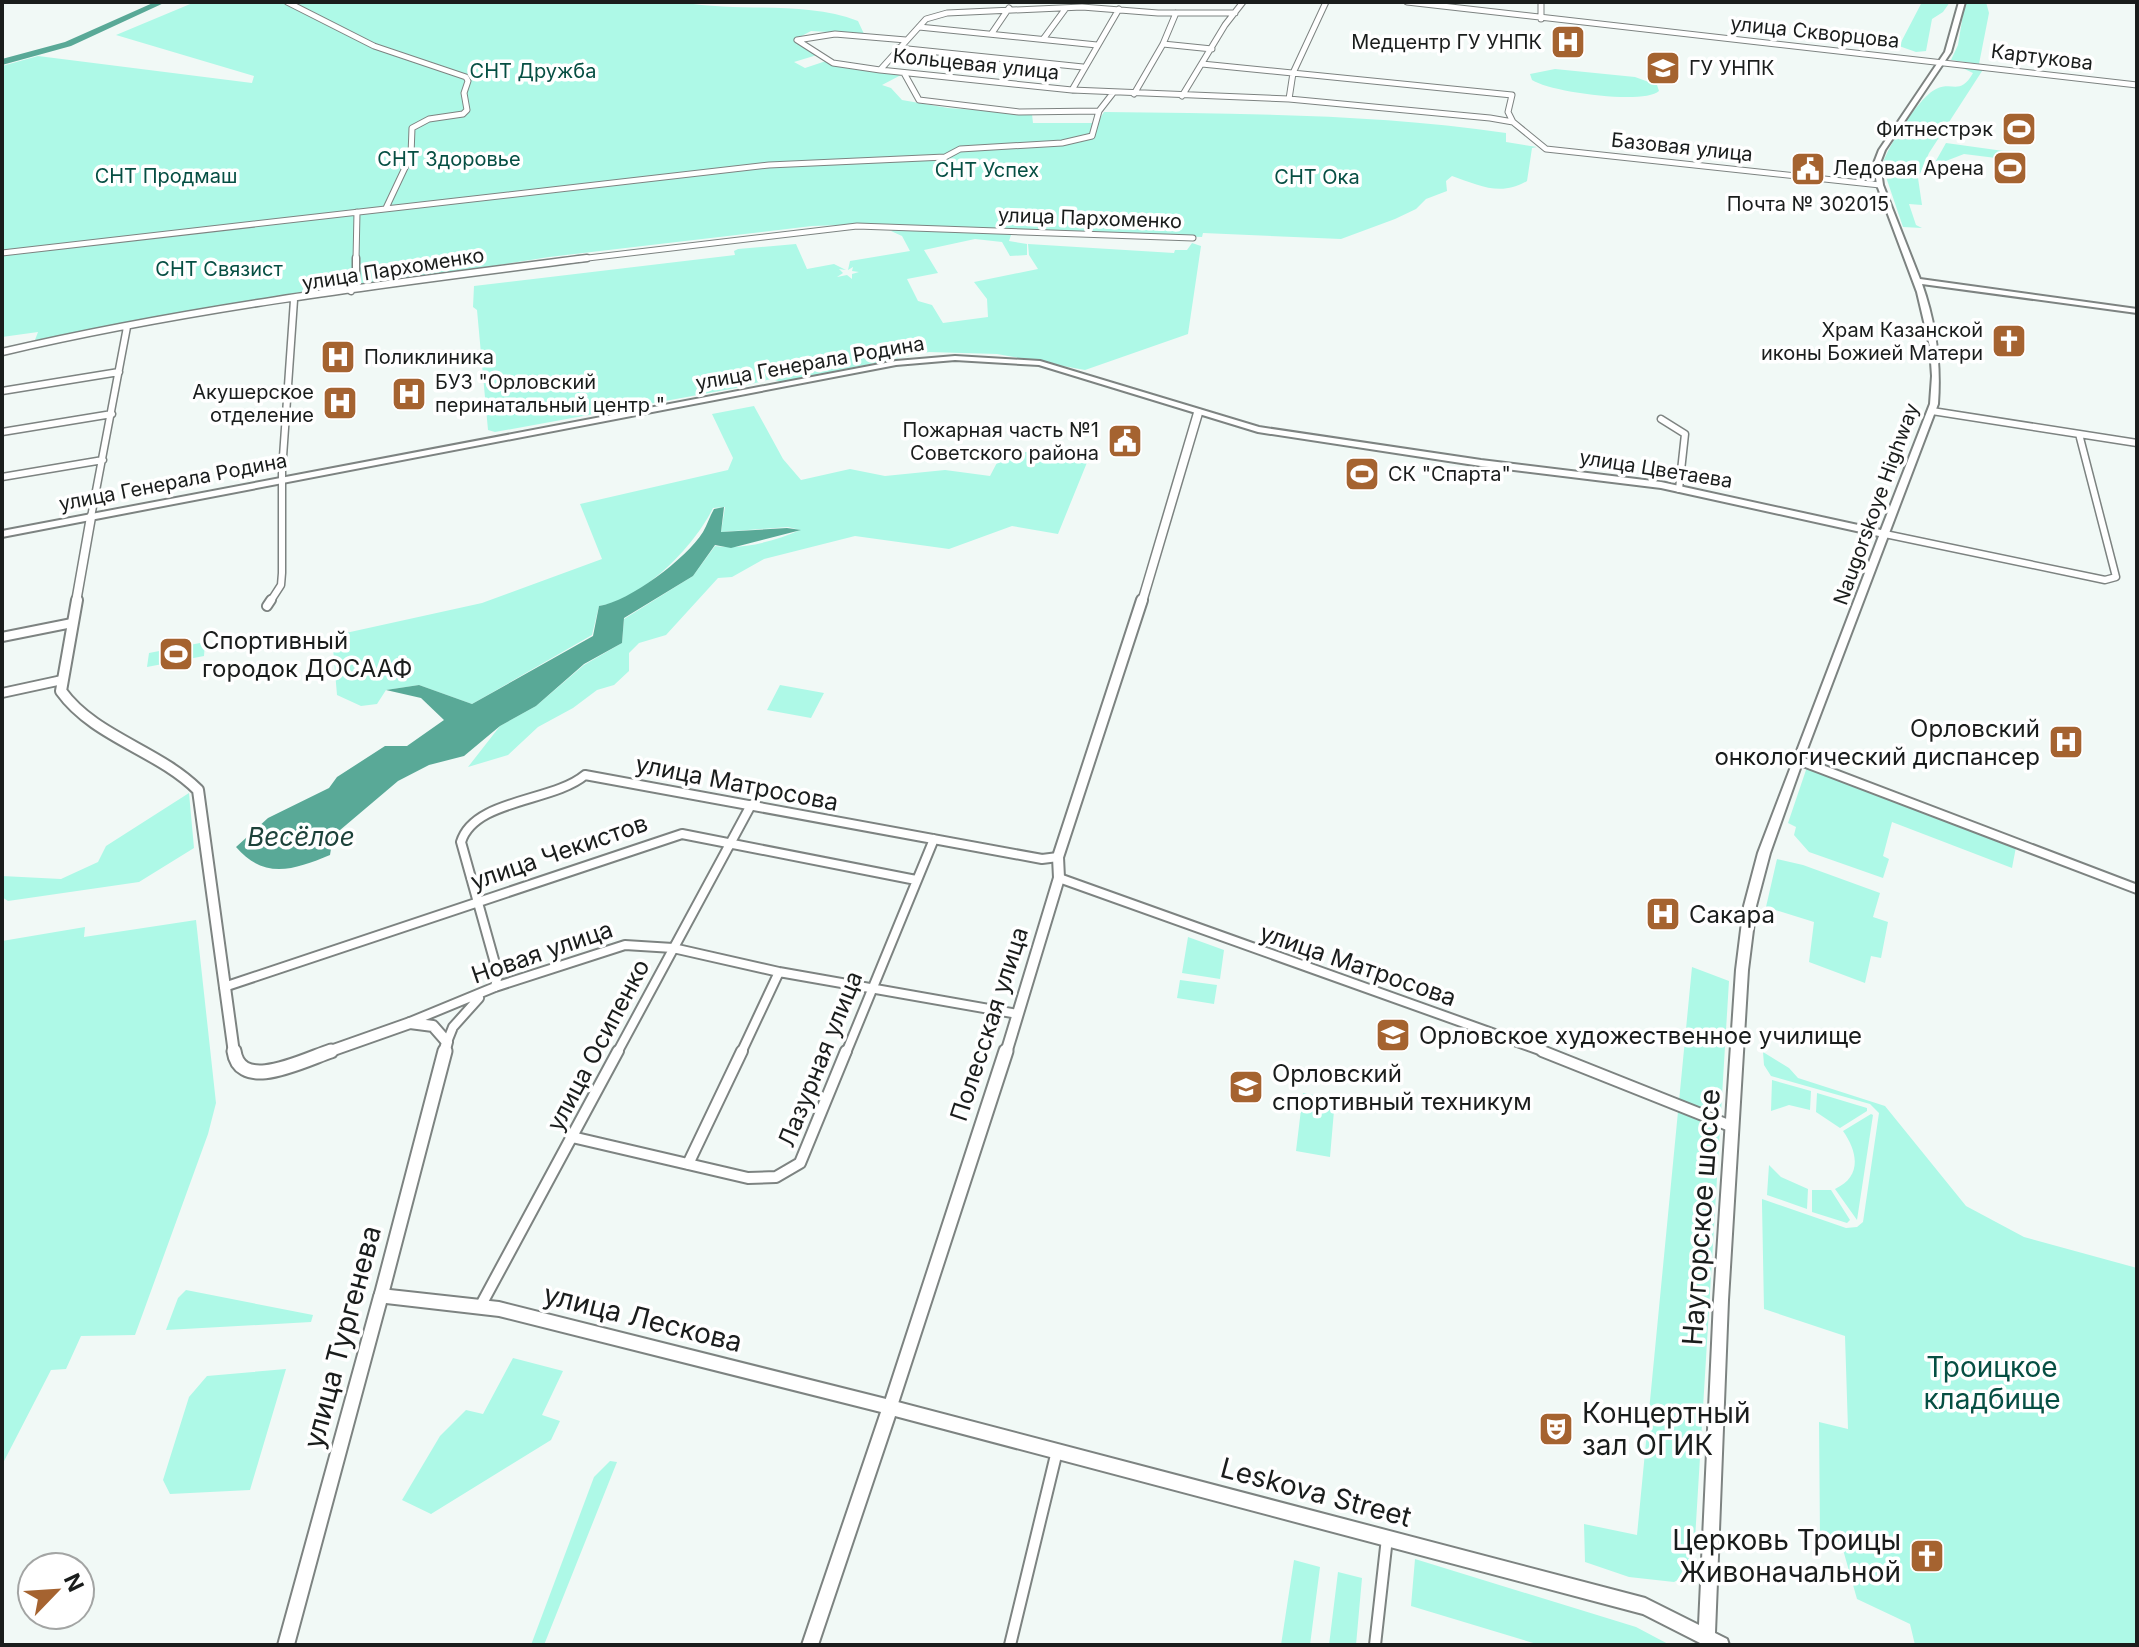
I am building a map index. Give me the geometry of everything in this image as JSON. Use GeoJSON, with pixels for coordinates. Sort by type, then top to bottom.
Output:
{"type":"FeatureCollection","features":[{"type":"Feature","properties":{"kind":"main road"},"geometry":{"type":"LineString","coordinates":[[1880,185],[1876,170],[1879,156],[1943,62],[1952,44],[1962,2]]}},
{"type":"Feature","properties":{"kind":"main road","name":"Naugorskoye Highway"},"geometry":{"type":"LineString","coordinates":[[1798,760],[1932,411],[1936,382],[1935,340],[1880,185]]}},
{"type":"Feature","properties":{"kind":"main road"},"geometry":{"type":"LineString","coordinates":[[1916,281],[2137,311]]}},
{"type":"Feature","properties":{"kind":"main road","name":"улица Генерала Родина"},"geometry":{"type":"LineString","coordinates":[[2,534],[932,359],[998,358],[1040,363],[1198,413]]}},
{"type":"Feature","properties":{"kind":"main road","name":"улица Цветаева"},"geometry":{"type":"LineString","coordinates":[[1198,413],[1292,434],[1679,489],[1885,534]]}},
{"type":"Feature","properties":{"kind":"main road","name":"Наугорское шоссе"},"geometry":{"type":"LineString","coordinates":[[1714,1641],[1717,1380],[1742,970],[1750,906],[1764,853],[1798,760]]}},
{"type":"Feature","properties":{"kind":"main road","name":"улица Лескова"},"geometry":{"type":"LineString","coordinates":[[381,1296],[481,1305],[890,1407]]}},
{"type":"Feature","properties":{"kind":"main road","name":"улица Тургенева"},"geometry":{"type":"LineString","coordinates":[[286,1645],[381,1296]]}},
{"type":"Feature","properties":{"kind":"main road","name":"Leskova Street"},"geometry":{"type":"LineString","coordinates":[[890,1407],[1645,1606],[1714,1641]]}},
{"type":"Feature","properties":{"kind":"main road","name":"Полесская улица"},"geometry":{"type":"LineString","coordinates":[[810,1645],[890,1407]]}},
{"type":"Feature","properties":{"kind":"street"},"geometry":{"type":"LineString","coordinates":[[287,2],[379,50],[429,64],[466,77],[468,81],[464,93],[467,110],[463,114],[429,119],[412,128],[411,155],[386,208]]}},
{"type":"Feature","properties":{"kind":"street"},"geometry":{"type":"LineString","coordinates":[[1182,96],[1243,2]]}},
{"type":"Feature","properties":{"kind":"street"},"geometry":{"type":"LineString","coordinates":[[1289,99],[1293,73],[1326,2]]}},
{"type":"Feature","properties":{"kind":"street","name":"улица Скворцова"},"geometry":{"type":"LineString","coordinates":[[1407,2],[1943,62]]}},
{"type":"Feature","properties":{"kind":"street"},"geometry":{"type":"LineString","coordinates":[[1475,2],[1475,11]]}},
{"type":"Feature","properties":{"kind":"street"},"geometry":{"type":"LineString","coordinates":[[1541,2],[1541,19]]}},
{"type":"Feature","properties":{"kind":"street"},"geometry":{"type":"LineString","coordinates":[[992,33],[1009,8]]}},
{"type":"Feature","properties":{"kind":"street","name":"Кольцевая улица"},"geometry":{"type":"LineString","coordinates":[[880,70],[926,19],[942,14],[1009,8],[1235,13]]}},
{"type":"Feature","properties":{"kind":"street"},"geometry":{"type":"LineString","coordinates":[[1044,38],[1066,8]]}},
{"type":"Feature","properties":{"kind":"street"},"geometry":{"type":"LineString","coordinates":[[1072,90],[1119,9]]}},
{"type":"Feature","properties":{"kind":"street"},"geometry":{"type":"LineString","coordinates":[[1134,94],[1163,44],[1176,13]]}},
{"type":"Feature","properties":{"kind":"street"},"geometry":{"type":"LineString","coordinates":[[919,27],[1097,45]]}},
{"type":"Feature","properties":{"kind":"street"},"geometry":{"type":"LineString","coordinates":[[880,70],[833,63],[797,40],[809,34],[830,33],[906,40]]}},
{"type":"Feature","properties":{"kind":"street"},"geometry":{"type":"LineString","coordinates":[[1163,44],[1212,49]]}},
{"type":"Feature","properties":{"kind":"street"},"geometry":{"type":"LineString","coordinates":[[898,48],[1083,67]]}},
{"type":"Feature","properties":{"kind":"street","name":"Картукова"},"geometry":{"type":"LineString","coordinates":[[1943,62],[2137,85]]}},
{"type":"Feature","properties":{"kind":"street"},"geometry":{"type":"LineString","coordinates":[[1202,64],[1512,95],[1508,112],[1513,122]]}},
{"type":"Feature","properties":{"kind":"street","name":"Кольцевая улица"},"geometry":{"type":"LineString","coordinates":[[880,70],[1113,93],[1289,99]]}},
{"type":"Feature","properties":{"kind":"street"},"geometry":{"type":"LineString","coordinates":[[904,73],[919,100],[1019,112],[1099,111]]}},
{"type":"Feature","properties":{"kind":"street"},"geometry":{"type":"LineString","coordinates":[[2,253],[769,165],[945,157],[960,149],[1062,143],[1092,136],[1099,111],[1113,93]]}},
{"type":"Feature","properties":{"kind":"street","name":"Базовая улица"},"geometry":{"type":"LineString","coordinates":[[1289,99],[1513,122],[1546,149],[1880,185]]}},
{"type":"Feature","properties":{"kind":"street"},"geometry":{"type":"LineString","coordinates":[[351,291],[356,280],[357,212]]}},
{"type":"Feature","properties":{"kind":"street","name":"улица Пархоменко"},"geometry":{"type":"LineString","coordinates":[[2,352],[88,332],[552,261],[857,226],[1193,238]]}},
{"type":"Feature","properties":{"kind":"street"},"geometry":{"type":"LineString","coordinates":[[268,603],[281,585],[282,479],[294,300]]}},
{"type":"Feature","properties":{"kind":"street"},"geometry":{"type":"LineString","coordinates":[[127,327],[62,680],[64,699],[195,785],[198,790],[224,987]]}},
{"type":"Feature","properties":{"kind":"street"},"geometry":{"type":"LineString","coordinates":[[2,391],[119,372]]}},
{"type":"Feature","properties":{"kind":"street"},"geometry":{"type":"LineString","coordinates":[[1932,411],[2137,443]]}},
{"type":"Feature","properties":{"kind":"street","name":"Полесская улица"},"geometry":{"type":"LineString","coordinates":[[890,1407],[1018,1014],[1059,878],[1058,857],[1156,558],[1198,413]]}},
{"type":"Feature","properties":{"kind":"street"},"geometry":{"type":"LineString","coordinates":[[2,432],[112,414]]}},
{"type":"Feature","properties":{"kind":"street"},"geometry":{"type":"LineString","coordinates":[[1661,419],[1684,432],[1679,489]]}},
{"type":"Feature","properties":{"kind":"street","name":"улица Цветаева"},"geometry":{"type":"LineString","coordinates":[[1885,534],[2105,580],[2117,574],[2079,434]]}},
{"type":"Feature","properties":{"kind":"street"},"geometry":{"type":"LineString","coordinates":[[2,477],[103,460]]}},
{"type":"Feature","properties":{"kind":"street"},"geometry":{"type":"LineString","coordinates":[[2,637],[72,623]]}},
{"type":"Feature","properties":{"kind":"street"},"geometry":{"type":"LineString","coordinates":[[2,693],[62,680]]}},
{"type":"Feature","properties":{"kind":"street"},"geometry":{"type":"LineString","coordinates":[[1798,760],[2137,889]]}},
{"type":"Feature","properties":{"kind":"street","name":"улица Матросова"},"geometry":{"type":"LineString","coordinates":[[479,900],[461,842],[467,827],[485,814],[572,786],[585,775],[1042,859],[1058,857]]}},
{"type":"Feature","properties":{"kind":"street","name":"улица Осипенко"},"geometry":{"type":"LineString","coordinates":[[481,1305],[751,805]]}},
{"type":"Feature","properties":{"kind":"street","name":"улица Чекистов"},"geometry":{"type":"LineString","coordinates":[[224,987],[682,834],[916,880]]}},
{"type":"Feature","properties":{"kind":"street","name":"Лазурная улица"},"geometry":{"type":"LineString","coordinates":[[572,1137],[761,1180],[788,1174],[800,1163],[934,839]]}},
{"type":"Feature","properties":{"kind":"street","name":"улица Матросова"},"geometry":{"type":"LineString","coordinates":[[1059,878],[1554,1055],[1733,1127]]}},
{"type":"Feature","properties":{"kind":"street"},"geometry":{"type":"LineString","coordinates":[[479,900],[498,974],[495,987]]}},
{"type":"Feature","properties":{"kind":"street","name":"Новая улица"},"geometry":{"type":"LineString","coordinates":[[224,987],[235,1061],[246,1071],[268,1073],[410,1023],[495,987],[625,945],[673,948],[779,972],[1018,1014]]}},
{"type":"Feature","properties":{"kind":"street"},"geometry":{"type":"LineString","coordinates":[[688,1164],[779,972]]}},
{"type":"Feature","properties":{"kind":"street"},"geometry":{"type":"LineString","coordinates":[[410,1023],[433,1026],[447,1042],[453,1027],[483,994]]}},
{"type":"Feature","properties":{"kind":"street","name":"улица Тургенева"},"geometry":{"type":"LineString","coordinates":[[381,1296],[447,1042]]}},
{"type":"Feature","properties":{"kind":"street"},"geometry":{"type":"LineString","coordinates":[[1010,1645],[1057,1451]]}},
{"type":"Feature","properties":{"kind":"street"},"geometry":{"type":"LineString","coordinates":[[1375,1645],[1387,1538]]}},
{"type":"Feature","properties":{"kind":"green space"},"geometry":{"type":"Polygon","coordinates":[[[195,2],[681,2],[815,11],[858,21],[864,34],[811,31],[796,39],[817,55],[794,62],[805,68],[826,61],[846,68],[901,75],[882,85],[891,88],[902,100],[948,108],[1032,114],[1033,123],[1097,123],[1104,112],[1305,116],[1405,122],[1506,133],[1506,142],[1537,147],[1532,148],[1527,181],[1517,186],[1490,188],[1452,176],[1446,181],[1447,191],[1426,199],[1416,209],[1341,239],[1203,233],[1202,237],[871,224],[812,226],[549,257],[35,340],[38,332],[2,337],[2,66],[38,56],[252,83],[254,76],[116,35],[195,2]]]}},
{"type":"Feature","properties":{"kind":"green space"},"geometry":{"type":"Polygon","coordinates":[[[1922,2],[1950,2],[1943,12],[1932,19],[1926,51],[1916,52],[1899,46],[1922,2]]]}},
{"type":"Feature","properties":{"kind":"green space"},"geometry":{"type":"Polygon","coordinates":[[[1965,2],[1986,2],[1989,13],[1979,64],[1951,60],[1958,45],[1965,2]]]}},
{"type":"Feature","properties":{"kind":"green space"},"geometry":{"type":"Polygon","coordinates":[[[1954,64],[1984,68],[1929,153],[1920,174],[1882,167],[1896,137],[1921,102],[1936,89],[1964,84],[1973,73],[1954,64]]]}},
{"type":"Feature","properties":{"kind":"green space"},"geometry":{"type":"Polygon","coordinates":[[[1555,69],[1635,77],[1657,85],[1659,91],[1635,97],[1597,95],[1557,89],[1532,80],[1530,74],[1555,69]]]}},
{"type":"Feature","properties":{"kind":"green space"},"geometry":{"type":"Polygon","coordinates":[[[1946,143],[2018,153],[2020,161],[1964,154],[1933,166],[1946,143]]]}},
{"type":"Feature","properties":{"kind":"green space"},"geometry":{"type":"Polygon","coordinates":[[[1885,174],[1918,178],[1922,205],[1909,204],[1916,225],[1922,228],[1903,227],[1885,174]]]}},
{"type":"Feature","properties":{"kind":"green space"},"geometry":{"type":"Polygon","coordinates":[[[891,231],[1012,232],[1009,241],[1027,244],[1027,255],[1010,256],[1002,242],[975,239],[924,250],[938,273],[907,279],[918,301],[932,305],[943,323],[988,317],[987,299],[974,282],[1038,269],[1029,255],[1028,244],[1174,253],[1175,250],[1187,250],[1192,243],[1201,246],[1188,334],[1085,370],[997,354],[929,352],[782,382],[771,379],[495,432],[488,430],[477,310],[473,307],[474,286],[735,255],[734,251],[738,249],[796,244],[807,269],[834,264],[846,270],[839,269],[843,273],[837,277],[847,275],[852,279],[852,274],[859,272],[852,271],[853,267],[848,270],[850,261],[910,251],[902,236],[891,231]]]}},
{"type":"Feature","properties":{"kind":"green space"},"geometry":{"type":"Polygon","coordinates":[[[754,406],[783,459],[801,480],[850,469],[885,476],[945,470],[990,476],[1001,455],[1044,450],[1088,460],[1058,534],[1012,526],[949,549],[855,536],[764,559],[732,577],[718,578],[666,635],[639,643],[629,653],[629,671],[614,685],[597,690],[573,708],[538,727],[508,755],[468,767],[500,726],[536,706],[584,665],[622,643],[624,619],[693,576],[715,546],[759,544],[800,530],[788,527],[721,532],[725,507],[713,508],[693,539],[665,569],[633,593],[599,606],[592,635],[472,704],[419,685],[386,690],[377,704],[361,706],[337,695],[332,636],[482,603],[602,559],[580,504],[728,470],[733,458],[712,414],[754,406]]]}},
{"type":"Feature","properties":{"kind":"green space","name":"Спортивный городок ДОСААФ"},"geometry":{"type":"Polygon","coordinates":[[[205,642],[204,656],[147,667],[149,653],[205,642]]]}},
{"type":"Feature","properties":{"kind":"green space"},"geometry":{"type":"Polygon","coordinates":[[[780,685],[824,693],[811,718],[767,710],[780,685]]]}},
{"type":"Feature","properties":{"kind":"green space"},"geometry":{"type":"Polygon","coordinates":[[[1807,767],[2016,847],[2012,868],[1892,822],[1883,856],[1889,859],[1883,878],[1809,852],[1794,835],[1796,827],[1788,823],[1807,767]]]}},
{"type":"Feature","properties":{"kind":"green space"},"geometry":{"type":"Polygon","coordinates":[[[189,793],[194,848],[139,882],[8,901],[2,897],[2,876],[61,879],[98,862],[106,846],[189,793]]]}},
{"type":"Feature","properties":{"kind":"green space"},"geometry":{"type":"Polygon","coordinates":[[[1777,859],[1803,865],[1880,893],[1873,917],[1888,922],[1881,958],[1871,956],[1865,983],[1809,962],[1814,922],[1766,907],[1777,859]]]}},
{"type":"Feature","properties":{"kind":"green space"},"geometry":{"type":"Polygon","coordinates":[[[196,920],[216,1103],[208,1134],[135,1335],[81,1336],[66,1369],[51,1370],[2,1465],[2,941],[85,927],[84,937],[196,920]]]}},
{"type":"Feature","properties":{"kind":"green space"},"geometry":{"type":"Polygon","coordinates":[[[1188,937],[1224,950],[1220,979],[1182,973],[1188,937]]]}},
{"type":"Feature","properties":{"kind":"green space"},"geometry":{"type":"Polygon","coordinates":[[[1692,967],[1729,981],[1693,1572],[1674,1582],[1629,1577],[1585,1562],[1584,1524],[1637,1535],[1692,967]]]}},
{"type":"Feature","properties":{"kind":"green space"},"geometry":{"type":"Polygon","coordinates":[[[1180,980],[1217,985],[1214,1004],[1177,998],[1180,980]]]}},
{"type":"Feature","properties":{"kind":"green space","name":"Троицкое кладбище"},"geometry":{"type":"Polygon","coordinates":[[[1763,1052],[1789,1068],[1798,1078],[1885,1106],[1966,1206],[2024,1237],[2137,1268],[2137,1645],[1915,1645],[1910,1624],[1857,1599],[1840,1539],[1835,1547],[1820,1538],[1819,1422],[1848,1429],[1845,1336],[1764,1309],[1762,1199],[1846,1228],[1857,1227],[1863,1222],[1879,1113],[1870,1104],[1771,1076],[1764,1065],[1763,1052]]]}},
{"type":"Feature","properties":{"kind":"green space"},"geometry":{"type":"Polygon","coordinates":[[[1772,1080],[1811,1091],[1810,1110],[1789,1105],[1771,1111],[1772,1080]]]}},
{"type":"Feature","properties":{"kind":"green space"},"geometry":{"type":"Polygon","coordinates":[[[1303,1093],[1335,1099],[1330,1157],[1296,1151],[1303,1093]]]}},
{"type":"Feature","properties":{"kind":"green space"},"geometry":{"type":"Polygon","coordinates":[[[1817,1093],[1867,1108],[1867,1111],[1840,1128],[1816,1112],[1817,1093]]]}},
{"type":"Feature","properties":{"kind":"green space"},"geometry":{"type":"Polygon","coordinates":[[[1871,1114],[1857,1220],[1835,1189],[1850,1178],[1855,1163],[1852,1147],[1843,1131],[1871,1114]]]}},
{"type":"Feature","properties":{"kind":"green space"},"geometry":{"type":"Polygon","coordinates":[[[1769,1165],[1781,1177],[1808,1189],[1807,1209],[1767,1195],[1769,1165]]]}},
{"type":"Feature","properties":{"kind":"green space"},"geometry":{"type":"Polygon","coordinates":[[[1812,1190],[1831,1190],[1850,1220],[1847,1223],[1812,1212],[1812,1190]]]}},
{"type":"Feature","properties":{"kind":"green space"},"geometry":{"type":"Polygon","coordinates":[[[186,1290],[313,1315],[311,1322],[166,1330],[178,1298],[186,1290]]]}},
{"type":"Feature","properties":{"kind":"green space"},"geometry":{"type":"Polygon","coordinates":[[[513,1358],[563,1371],[542,1415],[560,1421],[551,1440],[431,1514],[402,1500],[440,1436],[466,1410],[483,1414],[513,1358]]]}},
{"type":"Feature","properties":{"kind":"green space"},"geometry":{"type":"Polygon","coordinates":[[[286,1369],[250,1490],[170,1494],[163,1480],[189,1397],[207,1376],[286,1369]]]}},
{"type":"Feature","properties":{"kind":"green space"},"geometry":{"type":"Polygon","coordinates":[[[610,1461],[617,1462],[544,1645],[531,1645],[594,1477],[610,1461]]]}},
{"type":"Feature","properties":{"kind":"green space"},"geometry":{"type":"Polygon","coordinates":[[[1415,1559],[1636,1627],[1670,1645],[1540,1645],[1411,1606],[1415,1559]]]}},
{"type":"Feature","properties":{"kind":"green space"},"geometry":{"type":"Polygon","coordinates":[[[1294,1560],[1320,1567],[1310,1645],[1281,1645],[1294,1560]]]}},
{"type":"Feature","properties":{"kind":"green space"},"geometry":{"type":"Polygon","coordinates":[[[1338,1572],[1362,1578],[1356,1645],[1329,1645],[1338,1572]]]}},
{"type":"Feature","properties":{"kind":"water","name":"Весёлое"},"geometry":{"type":"Polygon","coordinates":[[[724,507],[721,532],[801,530],[731,548],[715,545],[693,576],[624,618],[622,643],[584,664],[536,706],[500,726],[464,756],[429,765],[398,781],[333,836],[330,855],[304,865],[280,869],[257,864],[236,847],[268,818],[329,788],[337,777],[385,746],[407,746],[444,720],[421,698],[386,690],[419,685],[472,704],[593,636],[599,606],[641,588],[671,566],[695,543],[714,509],[724,507]]]}},
{"type":"Feature","properties":{"kind":"waterway"},"geometry":{"type":"LineString","coordinates":[[2,62],[68,44],[162,2]]}},
{"type":"Feature","properties":{"kind":"place","name":"Медцентр ГУ УНПК"},"geometry":{"type":"Point","coordinates":[1568,42]}},
{"type":"Feature","properties":{"kind":"place","name":"ГУ УНПК"},"geometry":{"type":"Point","coordinates":[1663,68]}},
{"type":"Feature","properties":{"kind":"place","name":"Фитнестрэк"},"geometry":{"type":"Point","coordinates":[2019,129]}},
{"type":"Feature","properties":{"kind":"place","name":"Ледовая Арена"},"geometry":{"type":"Point","coordinates":[2010,168]}},
{"type":"Feature","properties":{"kind":"place","name":"Почта № 302015"},"geometry":{"type":"Point","coordinates":[1808,169]}},
{"type":"Feature","properties":{"kind":"place","name":"Храм Казанской иконы Божией Матери"},"geometry":{"type":"Point","coordinates":[2009,341]}},
{"type":"Feature","properties":{"kind":"place","name":"Поликлиника"},"geometry":{"type":"Point","coordinates":[338,357]}},
{"type":"Feature","properties":{"kind":"place","name":"БУЗ \"Орловский перинатальный центр \""},"geometry":{"type":"Point","coordinates":[409,394]}},
{"type":"Feature","properties":{"kind":"place","name":"Акушерское отделение"},"geometry":{"type":"Point","coordinates":[340,403]}},
{"type":"Feature","properties":{"kind":"place","name":"Пожарная часть №1 Советского района"},"geometry":{"type":"Point","coordinates":[1125,441]}},
{"type":"Feature","properties":{"kind":"place","name":"СК \"Спарта\""},"geometry":{"type":"Point","coordinates":[1362,474]}},
{"type":"Feature","properties":{"kind":"place","name":"Спортивный городок ДОСААФ"},"geometry":{"type":"Point","coordinates":[176,654]}},
{"type":"Feature","properties":{"kind":"place","name":"Орловский онкологический диспансер"},"geometry":{"type":"Point","coordinates":[2066,742]}},
{"type":"Feature","properties":{"kind":"place","name":"Сакара"},"geometry":{"type":"Point","coordinates":[1663,914]}},
{"type":"Feature","properties":{"kind":"place","name":"Орловское художественное училище"},"geometry":{"type":"Point","coordinates":[1393,1035]}},
{"type":"Feature","properties":{"kind":"place","name":"Орловский спортивный техникум"},"geometry":{"type":"Point","coordinates":[1246,1087]}},
{"type":"Feature","properties":{"kind":"place","name":"Концертный зал ОГИК"},"geometry":{"type":"Point","coordinates":[1556,1429]}},
{"type":"Feature","properties":{"kind":"place","name":"Церковь Троицы Живоначальной"},"geometry":{"type":"Point","coordinates":[1927,1556]}},
{"type":"Feature","properties":{"kind":"park label","name":"СНТ Дружба"},"geometry":{"type":"Point","coordinates":[533,71]}},
{"type":"Feature","properties":{"kind":"park label","name":"СНТ Здоровье"},"geometry":{"type":"Point","coordinates":[449,159]}},
{"type":"Feature","properties":{"kind":"park label","name":"СНТ Успех"},"geometry":{"type":"Point","coordinates":[987,170]}},
{"type":"Feature","properties":{"kind":"park label","name":"СНТ Продмаш"},"geometry":{"type":"Point","coordinates":[166,176]}},
{"type":"Feature","properties":{"kind":"park label","name":"СНТ Ока"},"geometry":{"type":"Point","coordinates":[1317,177]}},
{"type":"Feature","properties":{"kind":"park label","name":"СНТ Связист"},"geometry":{"type":"Point","coordinates":[219,269]}}]}
